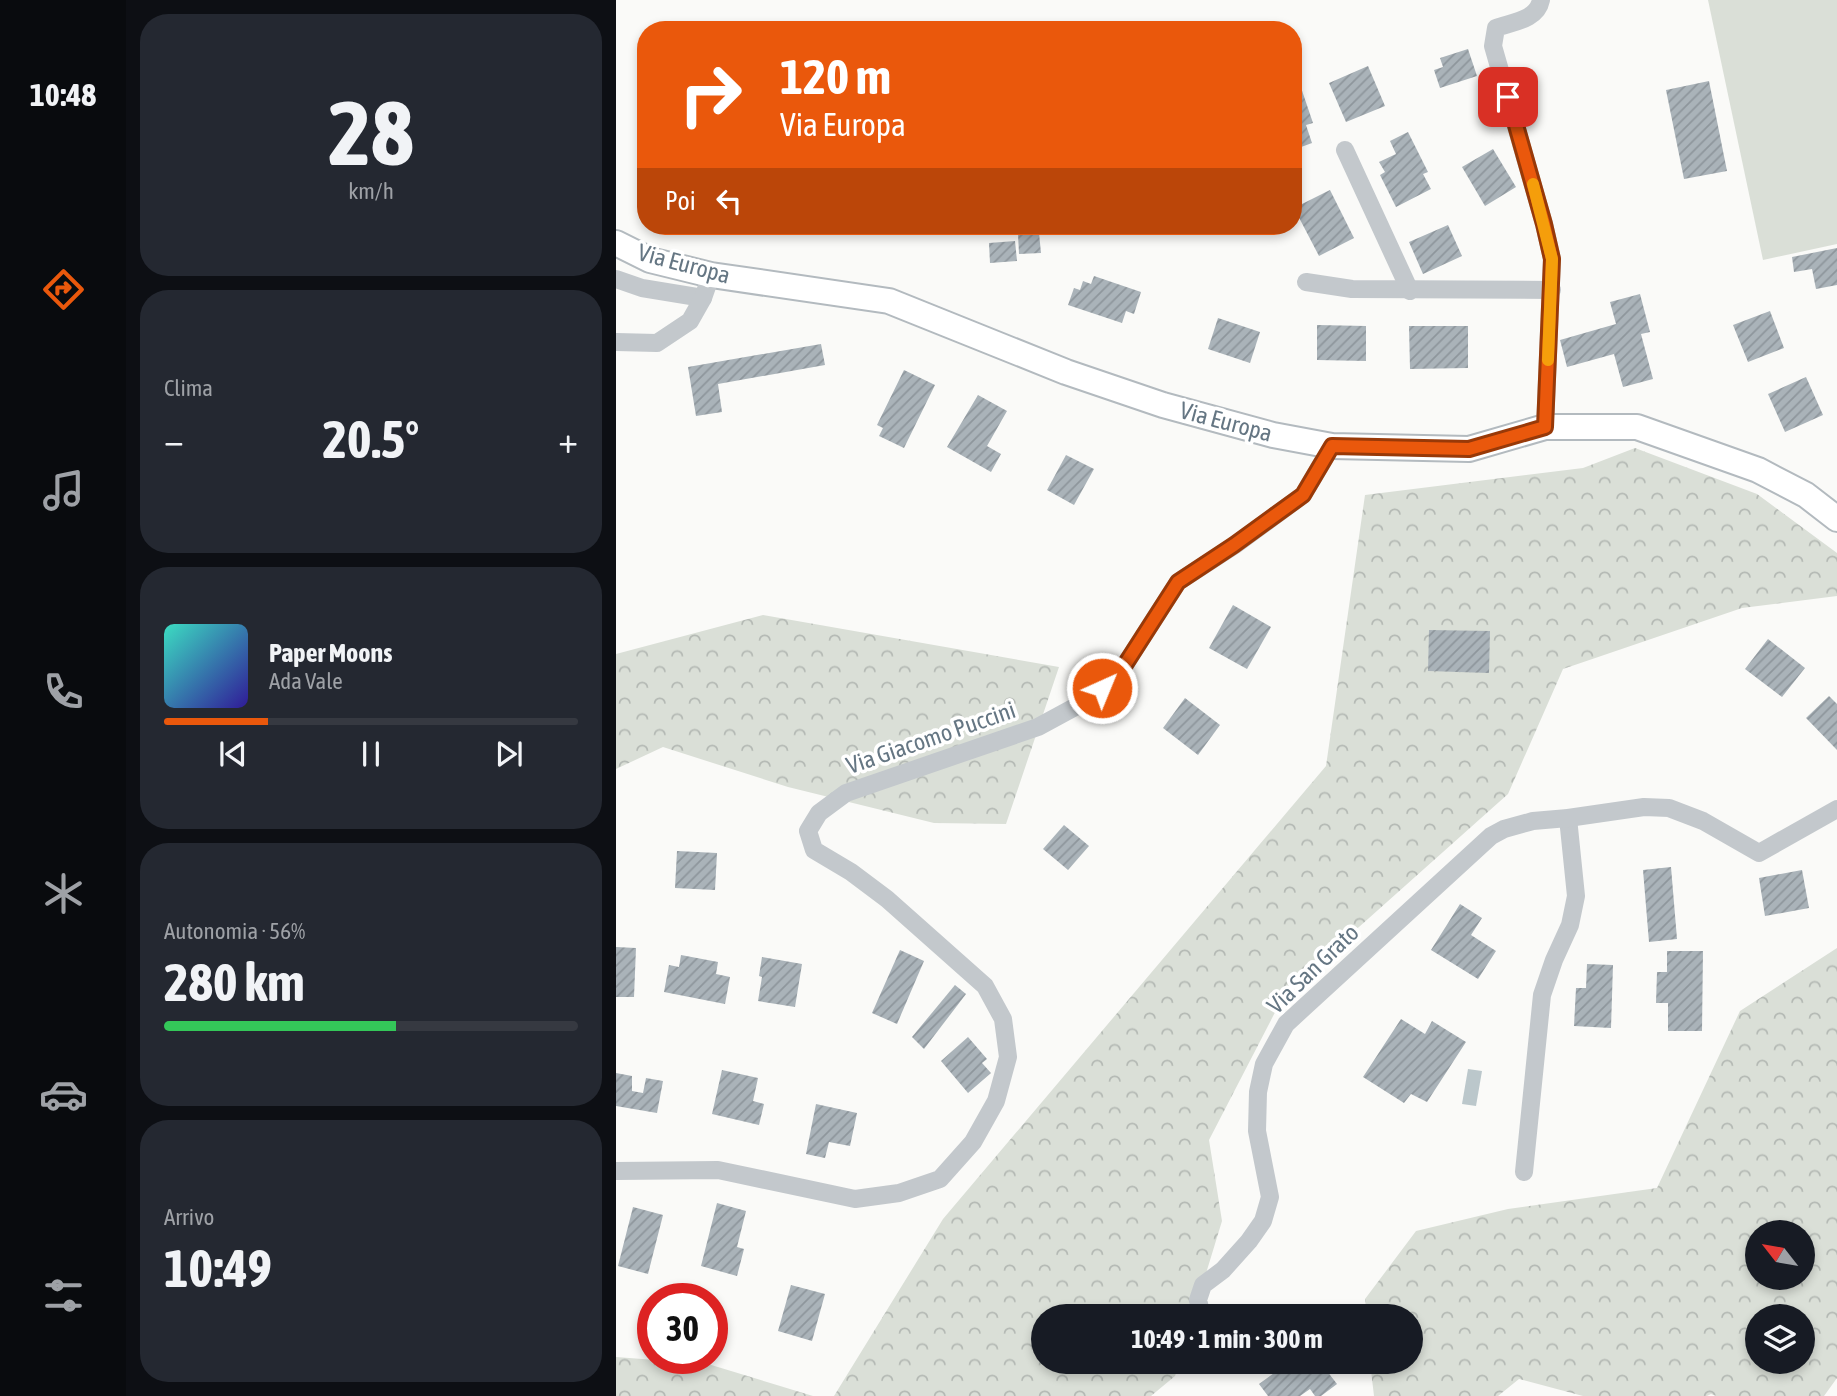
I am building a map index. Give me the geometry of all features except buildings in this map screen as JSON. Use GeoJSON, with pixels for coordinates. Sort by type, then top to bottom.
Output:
{"type":"FeatureCollection","features":[{"type":"Feature","properties":{"kind":"street"},"geometry":{"type":"LineString","coordinates":[[1541,0],[1533,16],[1496,28],[1493,46],[1552,259],[1545,427]]}},
{"type":"Feature","properties":{"kind":"street"},"geometry":{"type":"LineString","coordinates":[[1345,150],[1410,291]]}},
{"type":"Feature","properties":{"kind":"street","name":"Via Europa"},"geometry":{"type":"LineString","coordinates":[[616,243],[707,286],[889,301],[1066,372],[1163,405],[1273,435],[1332,446],[1469,449],[1545,427],[1637,427],[1758,470],[1806,495],[1837,519]]}},
{"type":"Feature","properties":{"kind":"street"},"geometry":{"type":"LineString","coordinates":[[616,279],[642,288],[707,286],[690,321],[657,343],[616,342]]}},
{"type":"Feature","properties":{"kind":"street"},"geometry":{"type":"LineString","coordinates":[[1307,282],[1352,289],[1410,291],[1552,290]]}},
{"type":"Feature","properties":{"kind":"street","name":"Via Giacomo Puccini"},"geometry":{"type":"LineString","coordinates":[[616,1171],[718,1170],[855,1199],[899,1194],[940,1180],[973,1142],[996,1101],[1008,1057],[1003,1019],[985,986],[887,899],[851,872],[814,850],[808,831],[819,813],[846,793],[1038,727],[1086,701],[1119,674],[1178,582],[1303,495],[1332,446]]}},
{"type":"Feature","properties":{"kind":"street","name":"Via San Grato"},"geometry":{"type":"LineString","coordinates":[[1199,1304],[1203,1285],[1223,1270],[1263,1221],[1270,1198],[1257,1131],[1258,1092],[1264,1065],[1286,1024],[1490,836],[1533,821],[1644,807],[1669,808],[1703,821],[1759,853],[1837,809]]}},
{"type":"Feature","properties":{"kind":"street"},"geometry":{"type":"LineString","coordinates":[[1524,1172],[1542,995],[1553,960],[1570,925],[1576,896],[1568,818]]}},
{"type":"Feature","properties":{"kind":"green space"},"geometry":{"type":"Polygon","coordinates":[[[1708,0],[1837,0],[1837,244],[1763,260],[1708,0]]]}},
{"type":"Feature","properties":{"kind":"green space"},"geometry":{"type":"Polygon","coordinates":[[[1635,448],[1757,494],[1837,553],[1837,596],[1742,608],[1563,669],[1508,794],[1285,993],[1209,1140],[1222,1221],[1197,1304],[1031,1304],[1031,1374],[1176,1374],[1151,1396],[834,1396],[943,1219],[1326,766],[1365,495],[1583,468],[1635,448]]]}},
{"type":"Feature","properties":{"kind":"green space"},"geometry":{"type":"Polygon","coordinates":[[[763,615],[1059,667],[1006,824],[934,823],[788,787],[663,747],[616,769],[616,654],[763,615]]]}},
{"type":"Feature","properties":{"kind":"green space"},"geometry":{"type":"Polygon","coordinates":[[[1837,948],[1837,1378],[1824,1396],[1583,1396],[1519,1379],[1498,1396],[1374,1396],[1371,1374],[1423,1374],[1423,1304],[1366,1304],[1365,1299],[1416,1231],[1508,1209],[1657,1188],[1740,1011],[1837,948]]]}},
{"type":"Feature","properties":{"kind":"green space"},"geometry":{"type":"Polygon","coordinates":[[[616,1357],[637,1359],[637,1374],[728,1374],[728,1370],[813,1396],[616,1396],[616,1357]]]}},
{"type":"Feature","properties":{"kind":"shaded area"},"geometry":{"type":"Polygon","coordinates":[[[1468,1069],[1482,1071],[1476,1106],[1462,1104],[1468,1069]]]}},
{"type":"Feature","properties":{"kind":"slow traffic"},"geometry":{"type":"LineString","coordinates":[[1533,184],[1552,259],[1548,360]]}},
{"type":"Feature","properties":{"kind":"route"},"geometry":{"type":"LineString","coordinates":[[1102,688],[1119,674],[1178,582],[1303,495],[1332,446],[1469,449],[1545,427],[1552,259],[1508,97]]}}]}
